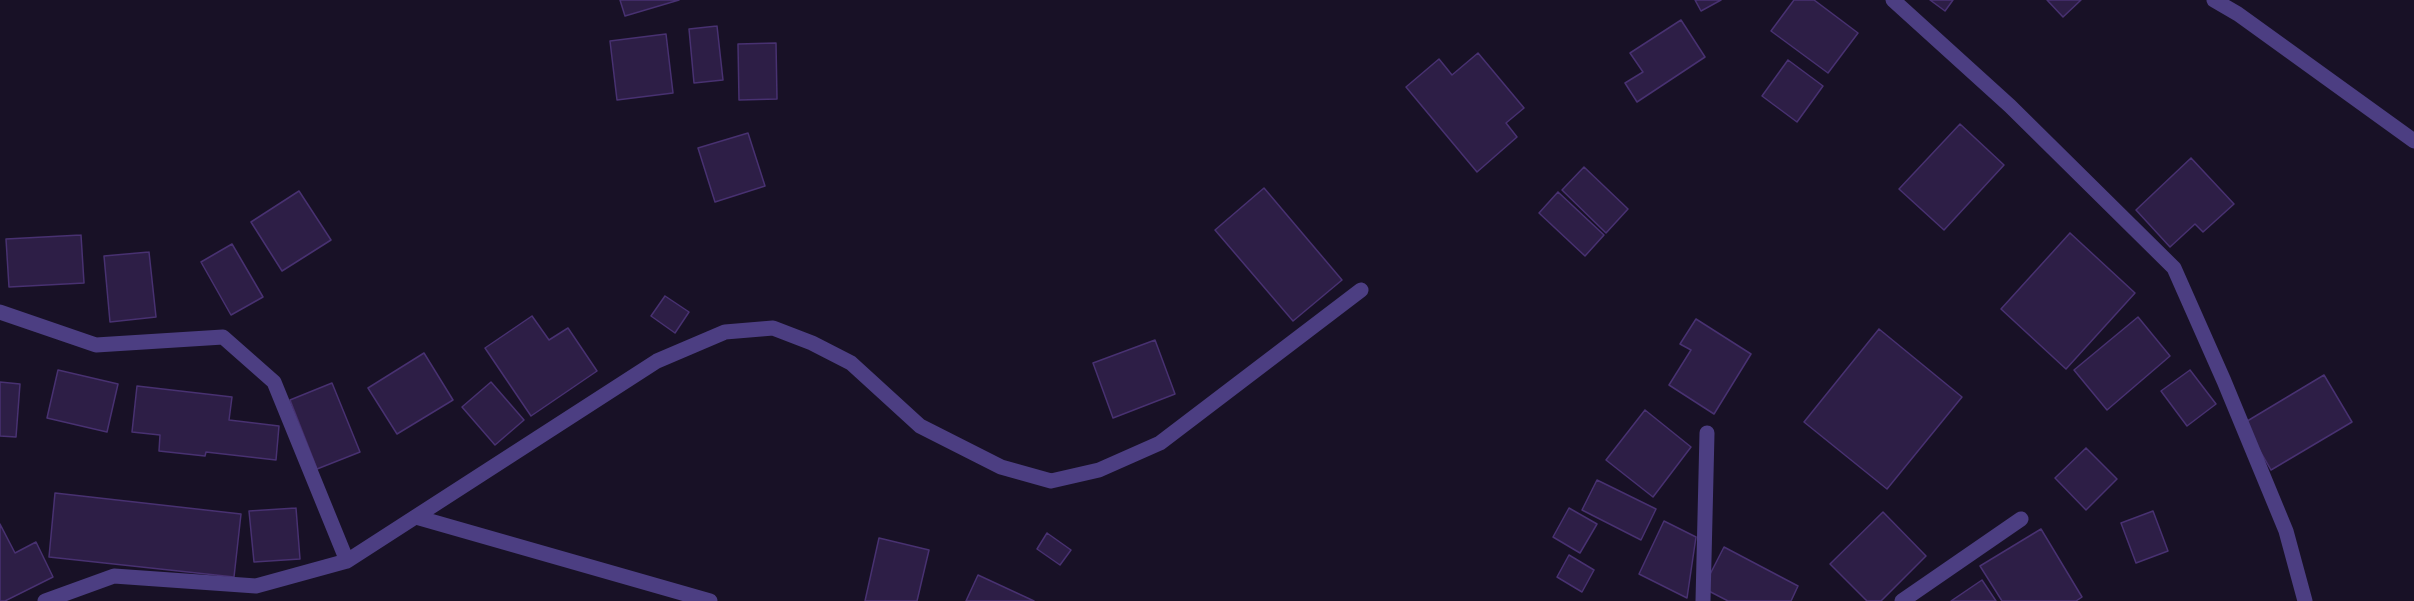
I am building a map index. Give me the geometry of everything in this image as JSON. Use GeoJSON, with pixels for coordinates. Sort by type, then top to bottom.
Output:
{"type":"FeatureCollection","features":[{"type":"Feature","properties":{"kind":"street"},"geometry":{"type":"LineString","coordinates":[[1893,0],[2010,106],[2174,268],[2286,531],[2305,601]]}},
{"type":"Feature","properties":{"kind":"street"},"geometry":{"type":"LineString","coordinates":[[2214,0],[2238,14],[2414,141]]}},
{"type":"Feature","properties":{"kind":"street"},"geometry":{"type":"LineString","coordinates":[[45,601],[114,576],[256,586],[347,561],[657,361],[725,332],[773,328],[812,343],[851,363],[920,426],[1001,467],[1051,481],[1099,470],[1160,443],[1361,290]]}},
{"type":"Feature","properties":{"kind":"street"},"geometry":{"type":"LineString","coordinates":[[0,312],[96,345],[223,337],[274,382],[347,561]]}},
{"type":"Feature","properties":{"kind":"street"},"geometry":{"type":"LineString","coordinates":[[1703,601],[1707,433]]}},
{"type":"Feature","properties":{"kind":"street"},"geometry":{"type":"LineString","coordinates":[[416,517],[710,601]]}},
{"type":"Feature","properties":{"kind":"street"},"geometry":{"type":"LineString","coordinates":[[1902,601],[2021,519]]}},
{"type":"Feature","properties":{"kind":"building"},"geometry":{"type":"Polygon","coordinates":[[[620,0],[679,0],[625,16],[620,0]]]}},
{"type":"Feature","properties":{"kind":"building"},"geometry":{"type":"Polygon","coordinates":[[[1695,0],[1721,0],[1701,11],[1695,0]]]}},
{"type":"Feature","properties":{"kind":"building"},"geometry":{"type":"Polygon","coordinates":[[[1794,0],[1814,0],[1858,33],[1828,73],[1771,31],[1794,0]]]}},
{"type":"Feature","properties":{"kind":"building"},"geometry":{"type":"Polygon","coordinates":[[[1930,0],[1953,0],[1945,11],[1930,0]]]}},
{"type":"Feature","properties":{"kind":"building"},"geometry":{"type":"Polygon","coordinates":[[[2047,0],[2081,0],[2063,17],[2047,0]]]}},
{"type":"Feature","properties":{"kind":"building"},"geometry":{"type":"Polygon","coordinates":[[[1681,20],[1705,57],[1637,102],[1625,83],[1643,72],[1630,53],[1681,20]]]}},
{"type":"Feature","properties":{"kind":"building"},"geometry":{"type":"Polygon","coordinates":[[[717,26],[723,80],[694,83],[689,29],[717,26]]]}},
{"type":"Feature","properties":{"kind":"building"},"geometry":{"type":"Polygon","coordinates":[[[666,34],[673,93],[617,100],[610,41],[666,34]]]}},
{"type":"Feature","properties":{"kind":"building"},"geometry":{"type":"Polygon","coordinates":[[[776,43],[777,99],[739,100],[738,44],[776,43]]]}},
{"type":"Feature","properties":{"kind":"building"},"geometry":{"type":"Polygon","coordinates":[[[1478,53],[1524,108],[1506,123],[1517,137],[1477,172],[1406,87],[1439,59],[1452,75],[1478,53]]]}},
{"type":"Feature","properties":{"kind":"building"},"geometry":{"type":"Polygon","coordinates":[[[1788,60],[1823,86],[1797,122],[1762,96],[1788,60]]]}},
{"type":"Feature","properties":{"kind":"building"},"geometry":{"type":"Polygon","coordinates":[[[1960,124],[2004,165],[1944,230],[1899,189],[1960,124]]]}},
{"type":"Feature","properties":{"kind":"building"},"geometry":{"type":"Polygon","coordinates":[[[748,133],[765,186],[715,202],[698,148],[748,133]]]}},
{"type":"Feature","properties":{"kind":"building"},"geometry":{"type":"Polygon","coordinates":[[[2191,158],[2234,204],[2203,232],[2195,224],[2170,247],[2136,210],[2191,158]]]}},
{"type":"Feature","properties":{"kind":"building"},"geometry":{"type":"Polygon","coordinates":[[[1584,167],[1628,209],[1606,233],[1562,190],[1584,167]]]}},
{"type":"Feature","properties":{"kind":"building"},"geometry":{"type":"Polygon","coordinates":[[[1264,188],[1342,280],[1293,321],[1215,230],[1264,188]]]}},
{"type":"Feature","properties":{"kind":"building"},"geometry":{"type":"Polygon","coordinates":[[[299,191],[331,240],[282,271],[251,222],[299,191]]]}},
{"type":"Feature","properties":{"kind":"building"},"geometry":{"type":"Polygon","coordinates":[[[1558,192],[1604,235],[1585,256],[1539,213],[1558,192]]]}},
{"type":"Feature","properties":{"kind":"building"},"geometry":{"type":"Polygon","coordinates":[[[2070,233],[2135,293],[2066,369],[2001,309],[2070,233]]]}},
{"type":"Feature","properties":{"kind":"building"},"geometry":{"type":"Polygon","coordinates":[[[81,235],[84,283],[9,287],[6,239],[81,235]]]}},
{"type":"Feature","properties":{"kind":"building"},"geometry":{"type":"Polygon","coordinates":[[[232,244],[263,297],[231,315],[201,262],[232,244]]]}},
{"type":"Feature","properties":{"kind":"building"},"geometry":{"type":"Polygon","coordinates":[[[149,252],[156,317],[110,322],[104,256],[149,252]]]}},
{"type":"Feature","properties":{"kind":"building"},"geometry":{"type":"Polygon","coordinates":[[[665,296],[689,312],[675,333],[651,316],[665,296]]]}},
{"type":"Feature","properties":{"kind":"building"},"geometry":{"type":"Polygon","coordinates":[[[532,316],[549,340],[568,328],[597,371],[531,416],[485,348],[532,316]]]}},
{"type":"Feature","properties":{"kind":"building"},"geometry":{"type":"Polygon","coordinates":[[[2138,317],[2170,356],[2107,410],[2074,370],[2138,317]]]}},
{"type":"Feature","properties":{"kind":"building"},"geometry":{"type":"Polygon","coordinates":[[[1696,319],[1751,354],[1714,414],[1669,385],[1691,350],[1680,344],[1696,319]]]}},
{"type":"Feature","properties":{"kind":"building"},"geometry":{"type":"Polygon","coordinates":[[[1879,329],[1962,397],[1887,489],[1804,422],[1879,329]]]}},
{"type":"Feature","properties":{"kind":"building"},"geometry":{"type":"Polygon","coordinates":[[[1155,340],[1175,394],[1113,418],[1093,363],[1155,340]]]}},
{"type":"Feature","properties":{"kind":"building"},"geometry":{"type":"Polygon","coordinates":[[[424,353],[453,400],[397,434],[368,388],[424,353]]]}},
{"type":"Feature","properties":{"kind":"building"},"geometry":{"type":"Polygon","coordinates":[[[58,370],[118,384],[107,432],[47,418],[58,370]]]}},
{"type":"Feature","properties":{"kind":"building"},"geometry":{"type":"Polygon","coordinates":[[[2190,370],[2216,404],[2187,426],[2161,391],[2190,370]]]}},
{"type":"Feature","properties":{"kind":"building"},"geometry":{"type":"Polygon","coordinates":[[[2324,375],[2352,422],[2271,470],[2244,423],[2324,375]]]}},
{"type":"Feature","properties":{"kind":"building"},"geometry":{"type":"Polygon","coordinates":[[[0,382],[20,384],[16,437],[0,436],[0,382]]]}},
{"type":"Feature","properties":{"kind":"building"},"geometry":{"type":"Polygon","coordinates":[[[491,382],[524,420],[495,445],[462,407],[491,382]]]}},
{"type":"Feature","properties":{"kind":"building"},"geometry":{"type":"Polygon","coordinates":[[[332,383],[360,452],[317,469],[290,400],[332,383]]]}},
{"type":"Feature","properties":{"kind":"building"},"geometry":{"type":"Polygon","coordinates":[[[137,386],[232,397],[229,420],[279,426],[276,460],[206,452],[205,456],[159,451],[160,435],[132,432],[137,386]]]}},
{"type":"Feature","properties":{"kind":"building"},"geometry":{"type":"Polygon","coordinates":[[[1645,410],[1691,447],[1653,497],[1606,460],[1645,410]]]}},
{"type":"Feature","properties":{"kind":"building"},"geometry":{"type":"Polygon","coordinates":[[[2086,448],[2117,479],[2086,510],[2055,478],[2086,448]]]}},
{"type":"Feature","properties":{"kind":"building"},"geometry":{"type":"Polygon","coordinates":[[[1597,480],[1656,509],[1641,540],[1582,510],[1597,480]]]}},
{"type":"Feature","properties":{"kind":"building"},"geometry":{"type":"Polygon","coordinates":[[[55,493],[241,514],[234,577],[49,557],[55,493]]]}},
{"type":"Feature","properties":{"kind":"building"},"geometry":{"type":"Polygon","coordinates":[[[296,508],[300,559],[254,562],[249,511],[296,508]]]}},
{"type":"Feature","properties":{"kind":"building"},"geometry":{"type":"Polygon","coordinates":[[[1569,508],[1597,524],[1580,553],[1553,537],[1569,508]]]}},
{"type":"Feature","properties":{"kind":"building"},"geometry":{"type":"Polygon","coordinates":[[[2153,511],[2168,551],[2136,563],[2121,523],[2153,511]]]}},
{"type":"Feature","properties":{"kind":"building"},"geometry":{"type":"Polygon","coordinates":[[[1883,512],[1926,556],[1881,601],[1867,601],[1830,564],[1883,512]]]}},
{"type":"Feature","properties":{"kind":"building"},"geometry":{"type":"Polygon","coordinates":[[[1664,521],[1696,537],[1687,598],[1639,574],[1664,521]]]}},
{"type":"Feature","properties":{"kind":"building"},"geometry":{"type":"Polygon","coordinates":[[[0,524],[15,553],[36,542],[53,577],[5,601],[0,601],[0,524]]]}},
{"type":"Feature","properties":{"kind":"building"},"geometry":{"type":"Polygon","coordinates":[[[2041,529],[2082,597],[2076,601],[2002,601],[1980,566],[2041,529]]]}},
{"type":"Feature","properties":{"kind":"building"},"geometry":{"type":"Polygon","coordinates":[[[1047,533],[1071,550],[1060,565],[1037,549],[1047,533]]]}},
{"type":"Feature","properties":{"kind":"building"},"geometry":{"type":"Polygon","coordinates":[[[879,538],[929,550],[917,601],[865,601],[879,538]]]}},
{"type":"Feature","properties":{"kind":"building"},"geometry":{"type":"Polygon","coordinates":[[[1724,547],[1798,586],[1791,601],[1728,601],[1703,588],[1724,547]]]}},
{"type":"Feature","properties":{"kind":"building"},"geometry":{"type":"Polygon","coordinates":[[[1569,555],[1594,570],[1582,592],[1557,577],[1569,555]]]}},
{"type":"Feature","properties":{"kind":"building"},"geometry":{"type":"Polygon","coordinates":[[[978,575],[1034,601],[966,601],[978,575]]]}},
{"type":"Feature","properties":{"kind":"building"},"geometry":{"type":"Polygon","coordinates":[[[1982,580],[1996,601],[1951,601],[1982,580]]]}}]}
